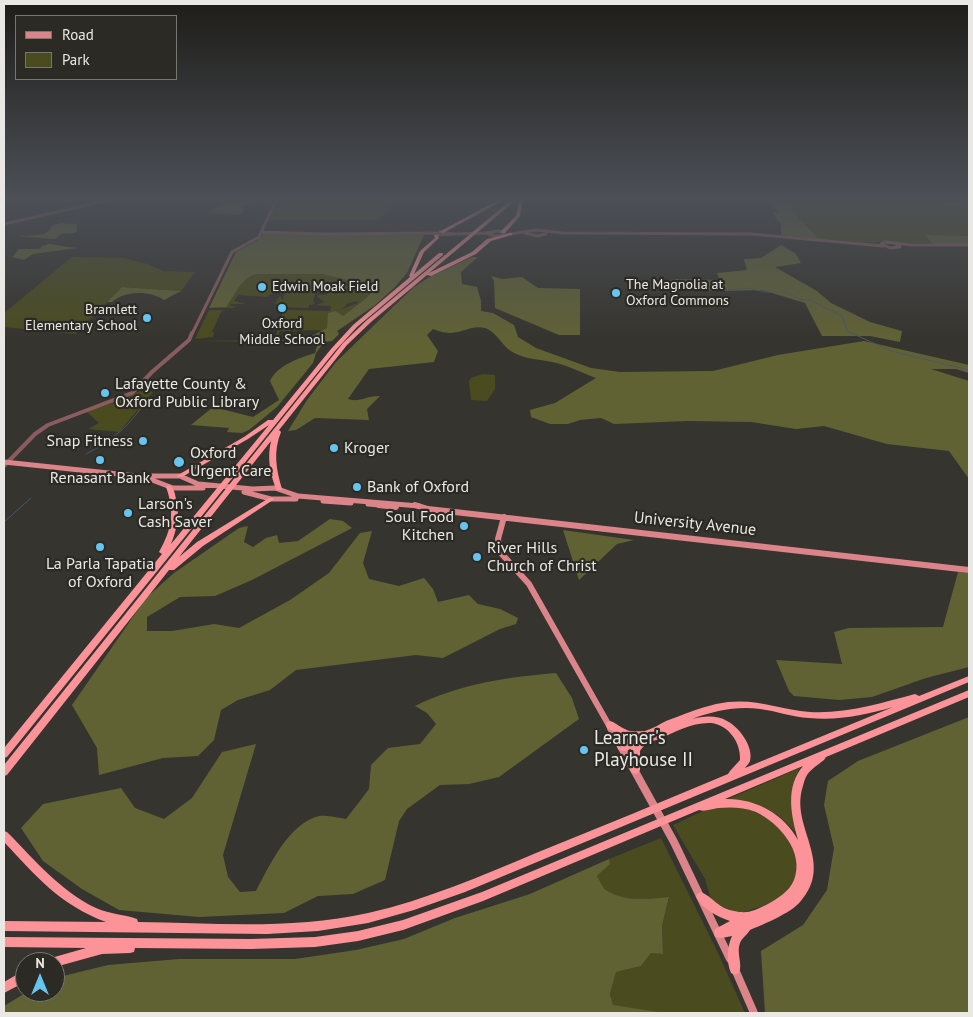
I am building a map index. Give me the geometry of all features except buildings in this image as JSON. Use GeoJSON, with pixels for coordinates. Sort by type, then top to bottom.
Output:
{"type":"FeatureCollection","features":[{"type":"Feature","properties":{"kind":"highway"},"geometry":{"type":"LineString","coordinates":[[403,286],[415,270],[422,251],[425,247]]}},
{"type":"Feature","properties":{"kind":"highway"},"geometry":{"type":"LineString","coordinates":[[4,753],[283,409],[354,326],[449,247]]}},
{"type":"Feature","properties":{"kind":"highway"},"geometry":{"type":"LineString","coordinates":[[4,776],[7,768],[350,339],[457,247]]}},
{"type":"Feature","properties":{"kind":"highway"},"geometry":{"type":"LineString","coordinates":[[411,285],[474,253],[480,247]]}},
{"type":"Feature","properties":{"kind":"highway"},"geometry":{"type":"LineString","coordinates":[[179,476],[246,438],[283,409]]}},
{"type":"Feature","properties":{"kind":"highway"},"geometry":{"type":"LineString","coordinates":[[280,490],[272,471],[272,452],[276,436],[286,418]]}},
{"type":"Feature","properties":{"kind":"highway"},"geometry":{"type":"LineString","coordinates":[[153,569],[170,539],[175,522],[176,506],[168,485]]}},
{"type":"Feature","properties":{"kind":"highway"},"geometry":{"type":"LineString","coordinates":[[149,590],[188,553],[273,499]]}},
{"type":"Feature","properties":{"kind":"highway"},"geometry":{"type":"LineString","coordinates":[[4,926],[267,929],[318,926],[368,918],[461,889],[969,679]]}},
{"type":"Feature","properties":{"kind":"highway"},"geometry":{"type":"LineString","coordinates":[[622,747],[632,746],[697,714],[732,705],[768,707],[810,715],[854,714],[949,688]]}},
{"type":"Feature","properties":{"kind":"highway"},"geometry":{"type":"LineString","coordinates":[[4,942],[290,944],[358,936],[403,925],[483,896],[969,692]]}},
{"type":"Feature","properties":{"kind":"highway"},"geometry":{"type":"LineString","coordinates":[[610,725],[630,734],[650,736],[700,720],[718,721],[727,725],[740,738],[746,753],[745,761],[740,768],[725,779]]}},
{"type":"Feature","properties":{"kind":"highway"},"geometry":{"type":"LineString","coordinates":[[635,770],[635,750],[650,736]]}},
{"type":"Feature","properties":{"kind":"highway"},"geometry":{"type":"LineString","coordinates":[[719,933],[730,925],[788,907],[800,898],[810,874],[809,858],[797,814],[795,798],[797,785],[802,773],[829,751]]}},
{"type":"Feature","properties":{"kind":"highway"},"geometry":{"type":"LineString","coordinates":[[686,811],[721,803],[748,805],[775,818],[786,828],[798,850],[801,865],[800,878],[797,885],[789,897],[750,920],[735,938],[733,949],[735,969]]}},
{"type":"Feature","properties":{"kind":"highway"},"geometry":{"type":"LineString","coordinates":[[4,835],[54,887],[78,905],[109,919],[166,928]]}},
{"type":"Feature","properties":{"kind":"highway"},"geometry":{"type":"LineString","coordinates":[[701,897],[722,914],[750,920]]}},
{"type":"Feature","properties":{"kind":"highway"},"geometry":{"type":"LineString","coordinates":[[65,959],[102,949],[164,944]]}},
{"type":"Feature","properties":{"kind":"highway"},"geometry":{"type":"LineString","coordinates":[[4,988],[15,982]]}},
{"type":"Feature","properties":{"kind":"main road","name":"University Avenue"},"geometry":{"type":"LineString","coordinates":[[5,463],[148,477],[179,476],[198,484],[280,490],[298,496],[379,501],[487,516],[969,570]]}},
{"type":"Feature","properties":{"kind":"main road","name":"University Avenue"},"geometry":{"type":"LineString","coordinates":[[80,471],[105,476],[155,480],[168,485],[250,492],[273,499],[303,499],[412,509],[418,507]]}},
{"type":"Feature","properties":{"kind":"main road"},"geometry":{"type":"LineString","coordinates":[[168,485],[173,478],[179,476]]}},
{"type":"Feature","properties":{"kind":"main road"},"geometry":{"type":"LineString","coordinates":[[273,499],[280,496],[280,490]]}},
{"type":"Feature","properties":{"kind":"main road"},"geometry":{"type":"LineString","coordinates":[[487,516],[496,521],[500,528]]}},
{"type":"Feature","properties":{"kind":"main road"},"geometry":{"type":"LineString","coordinates":[[504,517],[500,528],[498,545],[500,552],[530,584],[635,770],[674,842],[719,933],[754,1013]]}},
{"type":"Feature","properties":{"kind":"main road"},"geometry":{"type":"LineString","coordinates":[[500,528],[509,522],[522,519]]}},
{"type":"Feature","properties":{"kind":"street"},"geometry":{"type":"LineString","coordinates":[[5,463],[35,434],[48,425],[134,391],[152,372],[189,340],[232,252],[240,247]]}},
{"type":"Feature","properties":{"kind":"street"},"geometry":{"type":"LineString","coordinates":[[889,247],[899,248]]}},
{"type":"Feature","properties":{"kind":"green space"},"geometry":{"type":"Polygon","coordinates":[[[41,247],[77,248],[33,254],[24,260],[12,257],[19,249],[41,247]]]}},
{"type":"Feature","properties":{"kind":"green space"},"geometry":{"type":"Polygon","coordinates":[[[244,247],[418,247],[407,273],[394,288],[374,306],[337,331],[339,334],[332,341],[324,342],[316,353],[313,363],[277,407],[249,430],[242,433],[227,432],[229,428],[191,425],[213,407],[253,417],[279,400],[270,381],[273,375],[283,366],[315,353],[318,343],[306,339],[327,328],[328,313],[336,311],[343,316],[377,287],[322,274],[257,274],[242,283],[226,307],[209,308],[236,252],[244,247]]]}},
{"type":"Feature","properties":{"kind":"green space"},"geometry":{"type":"Polygon","coordinates":[[[777,247],[785,247],[796,254],[801,263],[775,267],[817,291],[831,303],[870,322],[902,331],[900,342],[870,336],[822,336],[805,303],[762,290],[721,291],[681,284],[656,288],[658,282],[677,279],[720,280],[717,273],[747,270],[744,259],[761,258],[777,247]]]}},
{"type":"Feature","properties":{"kind":"green space"},"geometry":{"type":"Polygon","coordinates":[[[72,257],[123,258],[147,264],[164,271],[195,272],[181,291],[122,287],[75,334],[4,327],[4,313],[72,257]]]}},
{"type":"Feature","properties":{"kind":"green space"},"geometry":{"type":"Polygon","coordinates":[[[472,257],[478,257],[461,272],[462,284],[477,287],[481,301],[481,311],[493,313],[514,325],[518,337],[536,348],[591,368],[620,372],[713,371],[778,355],[864,341],[969,365],[969,373],[956,369],[931,369],[969,381],[969,479],[949,451],[887,444],[824,426],[796,429],[751,422],[688,421],[614,424],[601,418],[580,420],[568,424],[550,424],[531,417],[530,410],[555,403],[596,378],[558,363],[518,355],[508,349],[492,332],[478,327],[449,333],[433,329],[427,335],[438,351],[434,362],[369,369],[348,399],[356,400],[380,396],[367,409],[369,420],[315,418],[296,430],[288,431],[307,400],[336,362],[414,287],[431,276],[472,257]]]}},
{"type":"Feature","properties":{"kind":"green space"},"geometry":{"type":"Polygon","coordinates":[[[257,274],[322,274],[377,286],[365,299],[342,317],[336,312],[329,320],[327,328],[321,333],[320,330],[280,331],[276,340],[295,340],[273,342],[193,341],[271,340],[276,336],[283,310],[330,311],[331,306],[316,305],[325,302],[317,297],[318,295],[327,295],[329,286],[321,285],[321,283],[319,283],[313,301],[315,303],[310,304],[308,308],[284,307],[274,303],[278,301],[275,300],[280,296],[282,297],[280,299],[283,299],[288,283],[284,284],[281,291],[268,297],[238,295],[234,301],[246,304],[231,304],[230,306],[237,306],[233,308],[209,308],[226,307],[242,283],[257,274]],[[357,301],[346,304],[346,306],[339,310],[358,303],[357,301]]]}},
{"type":"Feature","properties":{"kind":"green space"},"geometry":{"type":"Polygon","coordinates":[[[491,276],[502,279],[522,277],[538,288],[580,289],[580,335],[559,335],[495,308],[494,281],[491,276]]]}},
{"type":"Feature","properties":{"kind":"green space"},"geometry":{"type":"Polygon","coordinates":[[[122,287],[181,291],[164,300],[145,293],[137,293],[107,302],[122,287]]]}},
{"type":"Feature","properties":{"kind":"green space"},"geometry":{"type":"Polygon","coordinates":[[[209,310],[225,310],[221,312],[212,332],[214,332],[213,337],[195,339],[209,310]]]}},
{"type":"Feature","properties":{"kind":"green space"},"geometry":{"type":"Polygon","coordinates":[[[483,374],[495,375],[495,389],[487,401],[471,400],[469,381],[471,378],[483,374]]]}},
{"type":"Feature","properties":{"kind":"green space"},"geometry":{"type":"Polygon","coordinates":[[[139,391],[153,392],[119,432],[88,429],[99,423],[85,412],[139,391]]]}},
{"type":"Feature","properties":{"kind":"green space"},"geometry":{"type":"Polygon","coordinates":[[[330,519],[343,521],[352,528],[252,580],[215,596],[180,597],[147,617],[147,631],[172,631],[214,624],[239,628],[290,600],[329,573],[360,533],[372,531],[363,563],[369,579],[399,586],[424,578],[433,589],[438,602],[469,595],[478,604],[500,609],[518,618],[516,624],[500,629],[443,658],[416,655],[296,670],[270,690],[238,700],[221,710],[214,740],[198,756],[163,758],[99,775],[97,748],[72,705],[146,598],[174,573],[239,528],[248,526],[244,542],[253,547],[266,538],[277,535],[279,543],[298,541],[330,519]]]}},
{"type":"Feature","properties":{"kind":"green space"},"geometry":{"type":"Polygon","coordinates":[[[563,530],[634,540],[617,544],[579,580],[563,530]]]}},
{"type":"Feature","properties":{"kind":"green space"},"geometry":{"type":"Polygon","coordinates":[[[958,572],[969,573],[969,667],[926,678],[872,697],[839,700],[794,696],[789,691],[776,660],[842,664],[834,632],[849,628],[943,627],[958,572]]]}},
{"type":"Feature","properties":{"kind":"green space"},"geometry":{"type":"Polygon","coordinates":[[[556,673],[572,698],[579,719],[499,777],[469,784],[440,785],[407,809],[399,821],[385,880],[353,894],[318,896],[284,913],[199,917],[119,910],[82,889],[43,861],[21,828],[43,804],[121,788],[135,808],[164,819],[192,798],[222,752],[256,744],[223,855],[228,877],[240,892],[256,891],[281,847],[298,827],[308,820],[319,816],[346,819],[369,789],[371,765],[388,748],[420,744],[436,724],[427,713],[415,706],[432,698],[466,687],[519,677],[556,673]]]}},
{"type":"Feature","properties":{"kind":"green space"},"geometry":{"type":"Polygon","coordinates":[[[969,717],[969,1013],[765,1013],[761,951],[803,925],[827,890],[834,848],[824,805],[828,781],[858,761],[969,717]]]}},
{"type":"Feature","properties":{"kind":"green space"},"geometry":{"type":"Polygon","coordinates":[[[800,768],[792,792],[794,815],[798,831],[794,831],[772,811],[756,805],[726,800],[800,768]]]}},
{"type":"Feature","properties":{"kind":"green space"},"geometry":{"type":"Polygon","coordinates":[[[727,806],[748,807],[779,825],[797,856],[797,871],[793,888],[772,903],[738,914],[712,903],[705,879],[673,825],[703,811],[727,806]]]}},
{"type":"Feature","properties":{"kind":"green space"},"geometry":{"type":"Polygon","coordinates":[[[661,838],[718,953],[745,1013],[665,1013],[613,1006],[610,994],[616,972],[641,966],[651,953],[663,954],[662,926],[669,898],[637,899],[621,897],[606,890],[597,876],[610,864],[609,859],[661,838]]]}},
{"type":"Feature","properties":{"kind":"green space"},"geometry":{"type":"Polygon","coordinates":[[[609,859],[610,864],[597,876],[606,890],[628,898],[669,897],[662,926],[663,954],[651,953],[641,966],[616,972],[610,994],[613,1005],[665,1013],[4,1013],[4,1006],[15,999],[15,1002],[65,1002],[65,976],[108,965],[179,959],[295,959],[356,950],[404,939],[455,918],[530,894],[609,859]]]}},
{"type":"Feature","properties":{"kind":"waterway"},"geometry":{"type":"LineString","coordinates":[[662,284],[677,281],[713,291],[747,288],[766,292],[785,292],[802,300],[808,299],[842,316],[847,331],[891,351],[969,370]]}},
{"type":"Feature","properties":{"kind":"waterway"},"geometry":{"type":"LineString","coordinates":[[86,454],[121,431],[135,417],[147,399]]}},
{"type":"Feature","properties":{"kind":"waterway"},"geometry":{"type":"LineString","coordinates":[[4,522],[31,498]]}},
{"type":"Feature","properties":{"kind":"place","name":"Edwin Moak Field"},"geometry":{"type":"Point","coordinates":[262,287]}},
{"type":"Feature","properties":{"kind":"place","name":"The Magnolia at Oxford Commons"},"geometry":{"type":"Point","coordinates":[616,293]}},
{"type":"Feature","properties":{"kind":"place","name":"Oxford Middle School"},"geometry":{"type":"Point","coordinates":[282,308]}},
{"type":"Feature","properties":{"kind":"place","name":"Bramlett Elementary School"},"geometry":{"type":"Point","coordinates":[147,318]}},
{"type":"Feature","properties":{"kind":"place","name":"Lafayette County & Oxford Public Library"},"geometry":{"type":"Point","coordinates":[105,393]}},
{"type":"Feature","properties":{"kind":"place","name":"Snap Fitness"},"geometry":{"type":"Point","coordinates":[143,441]}},
{"type":"Feature","properties":{"kind":"place","name":"Kroger"},"geometry":{"type":"Point","coordinates":[334,448]}},
{"type":"Feature","properties":{"kind":"place","name":"Renasant Bank"},"geometry":{"type":"Point","coordinates":[100,460]}},
{"type":"Feature","properties":{"kind":"place","name":"Oxford Urgent Care"},"geometry":{"type":"Point","coordinates":[179,462]}},
{"type":"Feature","properties":{"kind":"place","name":"Bank of Oxford"},"geometry":{"type":"Point","coordinates":[357,487]}},
{"type":"Feature","properties":{"kind":"place","name":"Larson's Cash Saver"},"geometry":{"type":"Point","coordinates":[128,513]}},
{"type":"Feature","properties":{"kind":"place","name":"Soul Food Kitchen"},"geometry":{"type":"Point","coordinates":[464,526]}},
{"type":"Feature","properties":{"kind":"place","name":"La Parla Tapatia of Oxford"},"geometry":{"type":"Point","coordinates":[100,547]}},
{"type":"Feature","properties":{"kind":"place","name":"River Hills Church of Christ"},"geometry":{"type":"Point","coordinates":[477,557]}},
{"type":"Feature","properties":{"kind":"place","name":"Learner's Playhouse II"},"geometry":{"type":"Point","coordinates":[584,750]}}]}
